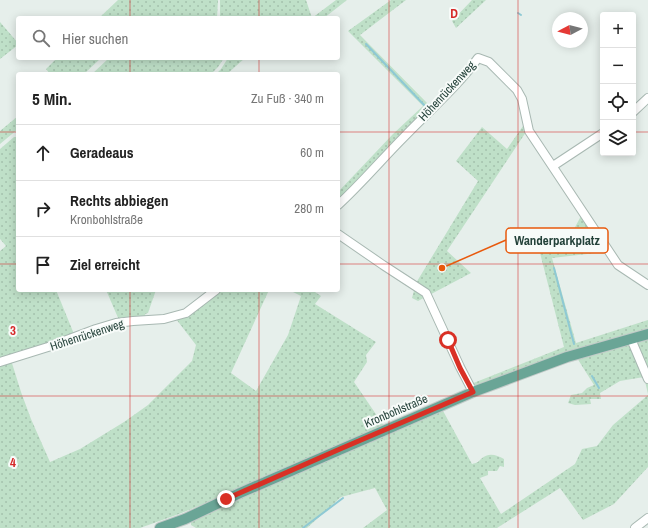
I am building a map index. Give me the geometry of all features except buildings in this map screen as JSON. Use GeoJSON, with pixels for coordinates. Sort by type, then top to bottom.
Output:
{"type":"FeatureCollection","features":[{"type":"Feature","properties":{"kind":"main road","name":"Kronbohlstraße"},"geometry":{"type":"LineString","coordinates":[[160,528],[473,392],[567,357],[648,334]]}},
{"type":"Feature","properties":{"kind":"street","name":"Höhenrückenweg"},"geometry":{"type":"LineString","coordinates":[[340,203],[352,193],[402,138],[467,73],[478,58],[489,62],[517,90],[522,99],[529,131],[553,166]]}},
{"type":"Feature","properties":{"kind":"street"},"geometry":{"type":"LineString","coordinates":[[636,109],[648,99]]}},
{"type":"Feature","properties":{"kind":"street"},"geometry":{"type":"LineString","coordinates":[[600,135],[553,166],[618,265],[648,285]]}},
{"type":"Feature","properties":{"kind":"street"},"geometry":{"type":"LineString","coordinates":[[340,235],[426,293],[460,368],[473,392]]}},
{"type":"Feature","properties":{"kind":"street","name":"Höhenrückenweg"},"geometry":{"type":"LineString","coordinates":[[0,362],[116,323],[164,319],[186,313],[213,292]]}},
{"type":"Feature","properties":{"kind":"street"},"geometry":{"type":"LineString","coordinates":[[631,340],[648,380]]}},
{"type":"Feature","properties":{"kind":"street"},"geometry":{"type":"LineString","coordinates":[[635,528],[648,518]]}},
{"type":"Feature","properties":{"kind":"green space"},"geometry":{"type":"Polygon","coordinates":[[[118,0],[218,0],[217,16],[101,16],[118,0]]]}},
{"type":"Feature","properties":{"kind":"green space"},"geometry":{"type":"Polygon","coordinates":[[[220,0],[306,0],[311,16],[220,16],[220,0]]]}},
{"type":"Feature","properties":{"kind":"green space"},"geometry":{"type":"Polygon","coordinates":[[[336,0],[347,0],[327,16],[315,16],[336,0]]]}},
{"type":"Feature","properties":{"kind":"green space"},"geometry":{"type":"Polygon","coordinates":[[[391,0],[406,0],[360,35],[430,106],[340,199],[340,190],[393,134],[423,106],[348,31],[391,0]]]}},
{"type":"Feature","properties":{"kind":"green space"},"geometry":{"type":"Polygon","coordinates":[[[472,0],[486,0],[456,28],[452,21],[472,0]]]}},
{"type":"Feature","properties":{"kind":"green space"},"geometry":{"type":"Polygon","coordinates":[[[0,22],[16,41],[16,47],[0,59],[0,22]]]}},
{"type":"Feature","properties":{"kind":"green space"},"geometry":{"type":"Polygon","coordinates":[[[55,60],[99,60],[86,72],[48,72],[46,69],[55,60]]]}},
{"type":"Feature","properties":{"kind":"green space"},"geometry":{"type":"Polygon","coordinates":[[[107,60],[223,60],[213,72],[94,72],[107,60]]]}},
{"type":"Feature","properties":{"kind":"green space"},"geometry":{"type":"Polygon","coordinates":[[[227,60],[243,60],[229,72],[218,72],[227,60]]]}},
{"type":"Feature","properties":{"kind":"green space"},"geometry":{"type":"Polygon","coordinates":[[[16,118],[16,131],[0,144],[0,131],[16,118]]]}},
{"type":"Feature","properties":{"kind":"green space"},"geometry":{"type":"Polygon","coordinates":[[[523,126],[526,132],[447,251],[471,273],[418,301],[412,298],[416,283],[478,181],[456,161],[482,127],[507,149],[523,126]]]}},
{"type":"Feature","properties":{"kind":"green space"},"geometry":{"type":"Polygon","coordinates":[[[16,137],[16,292],[57,292],[74,334],[0,360],[0,251],[6,246],[0,239],[0,149],[16,137]]]}},
{"type":"Feature","properties":{"kind":"green space"},"geometry":{"type":"Polygon","coordinates":[[[581,216],[605,252],[552,258],[576,343],[648,320],[648,328],[578,351],[474,389],[471,384],[564,347],[539,249],[566,244],[581,216]]]}},
{"type":"Feature","properties":{"kind":"green space"},"geometry":{"type":"Polygon","coordinates":[[[107,292],[155,292],[148,313],[145,314],[146,318],[119,320],[107,292]]]}},
{"type":"Feature","properties":{"kind":"green space"},"geometry":{"type":"Polygon","coordinates":[[[215,292],[268,292],[231,373],[256,391],[288,335],[301,296],[293,292],[315,292],[321,296],[315,304],[376,342],[366,355],[367,362],[354,382],[384,426],[273,476],[140,528],[0,528],[0,364],[11,360],[31,419],[50,462],[80,449],[124,422],[148,405],[192,361],[196,345],[176,319],[215,292]]]}},
{"type":"Feature","properties":{"kind":"green space"},"geometry":{"type":"Polygon","coordinates":[[[648,333],[648,394],[644,377],[620,381],[600,393],[601,399],[590,399],[591,404],[575,405],[568,403],[571,395],[582,393],[587,388],[594,385],[577,358],[648,333]]]}},
{"type":"Feature","properties":{"kind":"green space"},"geometry":{"type":"Polygon","coordinates":[[[648,395],[648,467],[614,504],[583,520],[560,488],[497,528],[363,528],[387,510],[375,488],[341,497],[307,528],[196,528],[191,525],[192,518],[442,409],[472,464],[487,455],[495,455],[504,459],[504,467],[500,466],[497,471],[488,471],[488,475],[480,478],[501,514],[575,464],[582,449],[597,446],[613,425],[648,395]]]}},
{"type":"Feature","properties":{"kind":"waterway"},"geometry":{"type":"LineString","coordinates":[[366,44],[426,107]]}},
{"type":"Feature","properties":{"kind":"waterway"},"geometry":{"type":"LineString","coordinates":[[554,268],[574,344]]}},
{"type":"Feature","properties":{"kind":"waterway"},"geometry":{"type":"LineString","coordinates":[[592,376],[599,388]]}},
{"type":"Feature","properties":{"kind":"waterway"},"geometry":{"type":"LineString","coordinates":[[303,528],[343,498]]}},
{"type":"Feature","properties":{"kind":"place","name":"Wanderparkplatz"},"geometry":{"type":"Point","coordinates":[442,268]}},
{"type":"Feature","properties":{"kind":"route"},"geometry":{"type":"LineString","coordinates":[[226,499],[473,392],[460,368],[448,340]]}}]}
